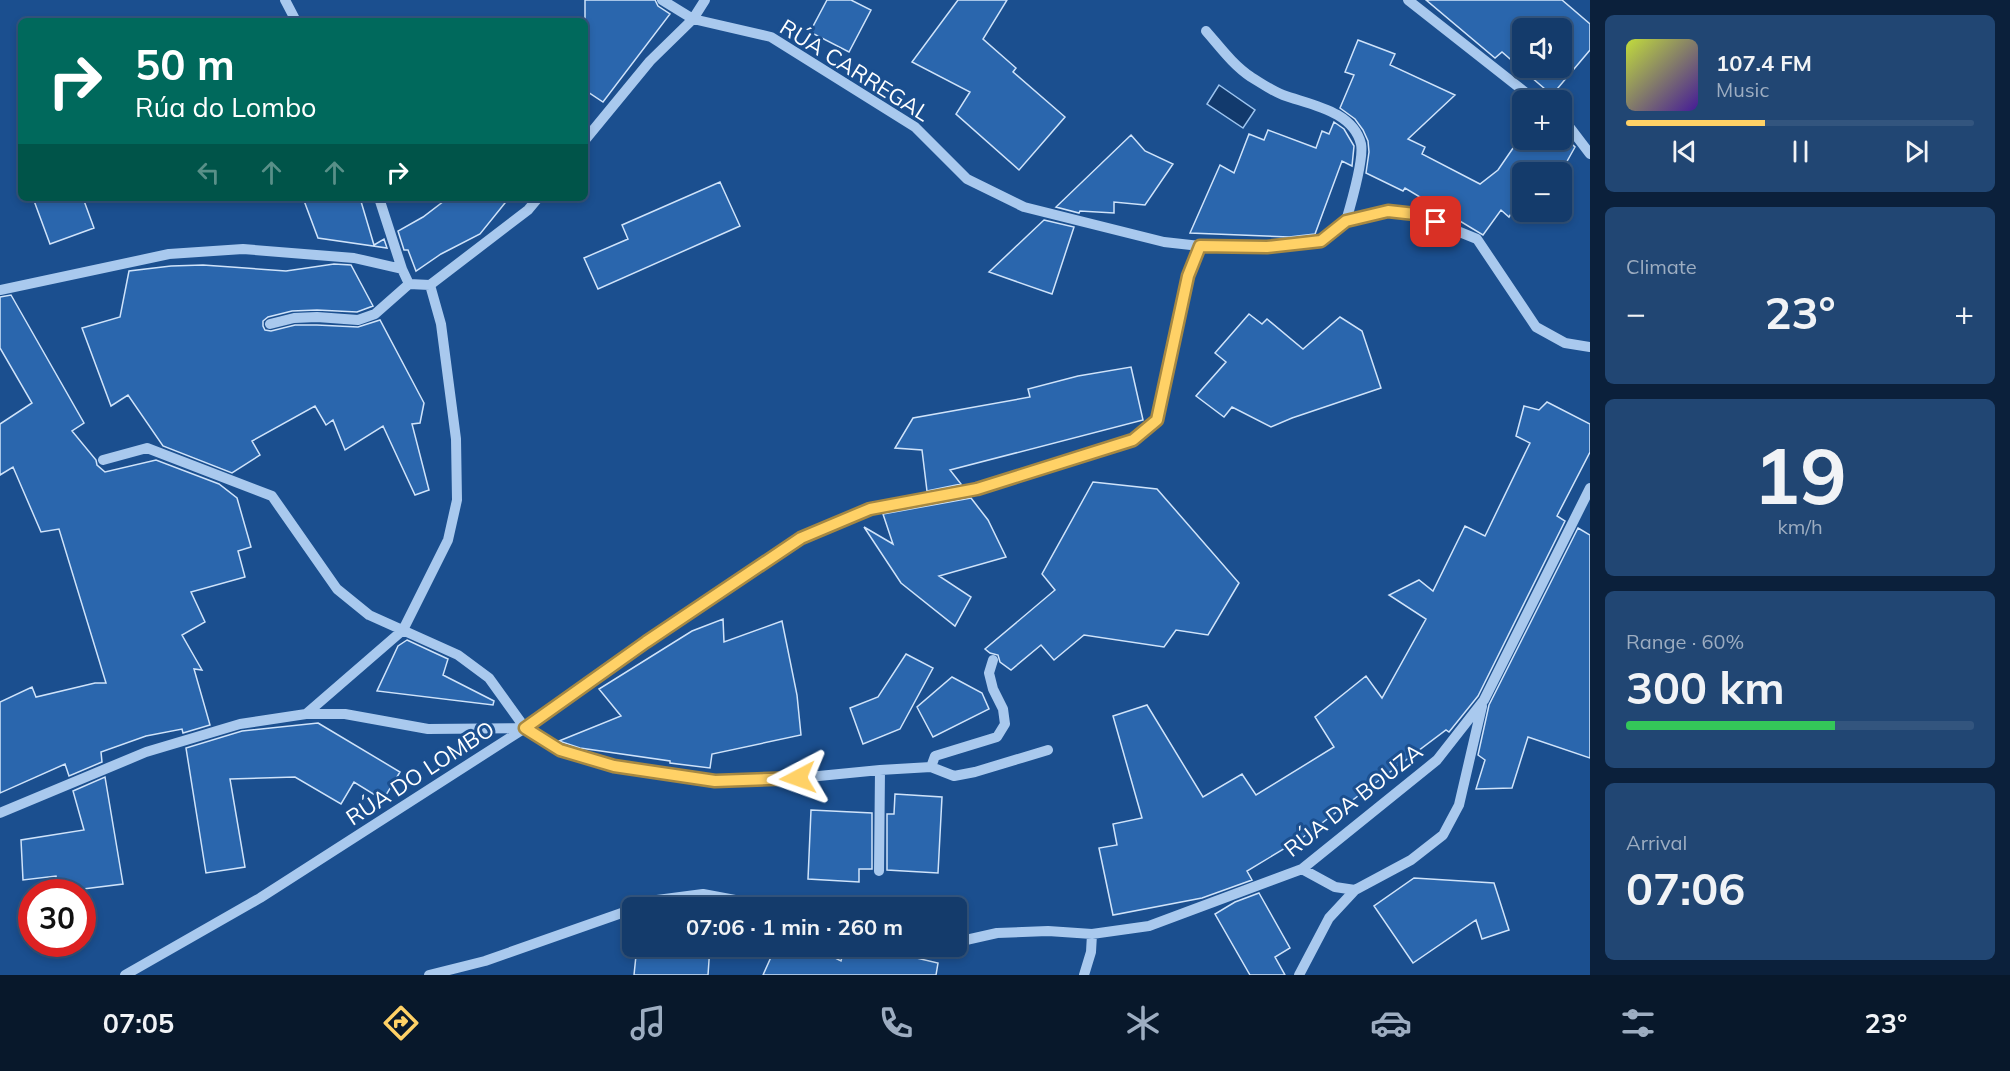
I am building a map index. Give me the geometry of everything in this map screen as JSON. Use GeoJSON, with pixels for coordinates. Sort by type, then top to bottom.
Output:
{"type":"FeatureCollection","features":[{"type":"Feature","properties":{"kind":"street"},"geometry":{"type":"LineString","coordinates":[[285,0],[294,18]]}},
{"type":"Feature","properties":{"kind":"street","name":"RÚA CARREGAL"},"geometry":{"type":"LineString","coordinates":[[662,0],[693,19],[771,37],[915,128],[967,179],[1024,207],[1164,242],[1200,246],[1267,247],[1321,241],[1346,221],[1388,211],[1415,214],[1478,239],[1536,327],[1565,343],[1590,347]]}},
{"type":"Feature","properties":{"kind":"street"},"geometry":{"type":"LineString","coordinates":[[588,136],[650,60],[693,19],[705,0]]}},
{"type":"Feature","properties":{"kind":"street"},"geometry":{"type":"LineString","coordinates":[[1408,0],[1522,90]]}},
{"type":"Feature","properties":{"kind":"street"},"geometry":{"type":"LineString","coordinates":[[1206,31],[1230,60],[1250,76],[1280,94],[1314,105],[1343,118],[1357,132],[1362,147],[1346,221]]}},
{"type":"Feature","properties":{"kind":"street"},"geometry":{"type":"LineString","coordinates":[[1572,130],[1590,154]]}},
{"type":"Feature","properties":{"kind":"street"},"geometry":{"type":"LineString","coordinates":[[380,201],[409,284]]}},
{"type":"Feature","properties":{"kind":"street"},"geometry":{"type":"LineString","coordinates":[[270,324],[294,318],[317,316],[358,320],[375,314],[409,284],[430,285],[528,210],[536,201]]}},
{"type":"Feature","properties":{"kind":"street","name":"RÚA DO LOMBO"},"geometry":{"type":"LineString","coordinates":[[125,975],[260,898],[525,728],[646,642],[801,538],[870,509],[977,489],[1133,440],[1157,420],[1188,276],[1200,246]]}},
{"type":"Feature","properties":{"kind":"street"},"geometry":{"type":"LineString","coordinates":[[0,290],[169,254],[243,249],[354,258],[402,269]]}},
{"type":"Feature","properties":{"kind":"street"},"geometry":{"type":"LineString","coordinates":[[306,714],[403,630],[448,540],[457,500],[456,439],[441,324],[430,285]]}},
{"type":"Feature","properties":{"kind":"street"},"geometry":{"type":"LineString","coordinates":[[103,460],[147,448],[272,496],[337,589],[369,615],[458,655],[489,678],[525,728],[560,750],[614,766],[715,781],[778,780],[931,767],[954,776],[1048,750]]}},
{"type":"Feature","properties":{"kind":"street","name":"RÚA DA BOUZA"},"geometry":{"type":"LineString","coordinates":[[967,940],[997,933],[1048,931],[1092,934],[1149,926],[1302,869],[1437,760],[1484,700],[1590,488]]}},
{"type":"Feature","properties":{"kind":"street"},"geometry":{"type":"LineString","coordinates":[[931,767],[935,756],[997,737],[1005,724],[1003,708],[993,689],[989,673],[993,660]]}},
{"type":"Feature","properties":{"kind":"street"},"geometry":{"type":"LineString","coordinates":[[1299,975],[1329,918],[1355,890],[1411,860],[1443,835],[1459,805],[1484,700]]}},
{"type":"Feature","properties":{"kind":"street"},"geometry":{"type":"LineString","coordinates":[[0,813],[146,752],[240,724],[306,714],[345,714],[428,729],[525,728]]}},
{"type":"Feature","properties":{"kind":"street"},"geometry":{"type":"LineString","coordinates":[[879,871],[880,770]]}},
{"type":"Feature","properties":{"kind":"street"},"geometry":{"type":"LineString","coordinates":[[1302,869],[1335,887],[1355,890]]}},
{"type":"Feature","properties":{"kind":"street"},"geometry":{"type":"LineString","coordinates":[[680,897],[703,894],[719,897]]}},
{"type":"Feature","properties":{"kind":"street"},"geometry":{"type":"LineString","coordinates":[[429,975],[466,965],[622,912]]}},
{"type":"Feature","properties":{"kind":"street"},"geometry":{"type":"LineString","coordinates":[[1084,975],[1092,952],[1092,934]]}},
{"type":"Feature","properties":{"kind":"street"},"geometry":{"type":"LineString","coordinates":[[459,975],[466,965]]}},
{"type":"Feature","properties":{"kind":"water"},"geometry":{"type":"Polygon","coordinates":[[[1219,85],[1255,110],[1243,128],[1207,104],[1219,85]]]}},
{"type":"Feature","properties":{"kind":"building"},"geometry":{"type":"Polygon","coordinates":[[[585,0],[655,0],[658,6],[670,14],[603,102],[588,92],[588,18],[585,18],[585,0]]]}},
{"type":"Feature","properties":{"kind":"building"},"geometry":{"type":"Polygon","coordinates":[[[827,0],[851,0],[871,10],[849,52],[810,32],[827,0]]]}},
{"type":"Feature","properties":{"kind":"building"},"geometry":{"type":"Polygon","coordinates":[[[958,0],[1007,0],[983,39],[1016,68],[1013,72],[1065,117],[1019,170],[956,114],[970,92],[912,62],[958,0]]]}},
{"type":"Feature","properties":{"kind":"building"},"geometry":{"type":"Polygon","coordinates":[[[1426,0],[1562,0],[1590,24],[1590,50],[1572,71],[1572,18],[1512,18],[1512,61],[1502,52],[1495,58],[1426,0]]]}},
{"type":"Feature","properties":{"kind":"building"},"geometry":{"type":"Polygon","coordinates":[[[1358,40],[1395,54],[1390,65],[1455,95],[1408,139],[1425,147],[1422,154],[1480,184],[1498,170],[1512,150],[1572,150],[1572,144],[1575,147],[1567,162],[1512,162],[1512,212],[1509,217],[1501,210],[1483,235],[1405,188],[1403,191],[1366,173],[1368,141],[1355,119],[1340,108],[1354,75],[1345,72],[1358,40]]]}},
{"type":"Feature","properties":{"kind":"building"},"geometry":{"type":"Polygon","coordinates":[[[1532,78],[1566,78],[1556,90],[1546,90],[1532,78]]]}},
{"type":"Feature","properties":{"kind":"building"},"geometry":{"type":"Polygon","coordinates":[[[1334,122],[1344,129],[1354,146],[1352,166],[1342,161],[1315,234],[1289,237],[1190,233],[1220,165],[1234,173],[1249,134],[1264,140],[1268,130],[1316,148],[1322,131],[1329,134],[1334,122]]]}},
{"type":"Feature","properties":{"kind":"building"},"geometry":{"type":"Polygon","coordinates":[[[1131,135],[1145,151],[1173,164],[1145,205],[1114,202],[1114,213],[1080,211],[1079,213],[1056,207],[1131,135]]]}},
{"type":"Feature","properties":{"kind":"building"},"geometry":{"type":"Polygon","coordinates":[[[720,182],[740,226],[598,289],[584,258],[628,239],[622,225],[720,182]]]}},
{"type":"Feature","properties":{"kind":"building"},"geometry":{"type":"Polygon","coordinates":[[[34,201],[84,201],[94,228],[50,244],[34,201]]]}},
{"type":"Feature","properties":{"kind":"building"},"geometry":{"type":"Polygon","coordinates":[[[304,201],[361,201],[374,245],[384,239],[387,248],[318,238],[304,201]]]}},
{"type":"Feature","properties":{"kind":"building"},"geometry":{"type":"Polygon","coordinates":[[[444,201],[507,201],[480,234],[441,254],[416,271],[408,250],[404,250],[398,231],[423,217],[444,201]]]}},
{"type":"Feature","properties":{"kind":"building"},"geometry":{"type":"Polygon","coordinates":[[[1044,220],[1074,227],[1052,294],[989,272],[1044,220]]]}},
{"type":"Feature","properties":{"kind":"building"},"geometry":{"type":"Polygon","coordinates":[[[334,264],[351,265],[373,306],[357,312],[292,311],[268,317],[263,321],[263,326],[265,330],[271,331],[295,325],[358,327],[380,320],[424,403],[420,423],[412,424],[429,490],[415,495],[383,426],[345,450],[333,420],[326,425],[315,406],[252,441],[260,455],[232,473],[163,446],[128,395],[111,406],[82,328],[120,317],[129,271],[203,265],[286,271],[334,264]]]}},
{"type":"Feature","properties":{"kind":"building"},"geometry":{"type":"Polygon","coordinates":[[[11,295],[84,423],[72,431],[96,460],[97,465],[105,472],[156,460],[219,484],[237,498],[251,547],[238,551],[245,577],[191,592],[205,622],[182,635],[202,670],[194,669],[210,725],[183,733],[182,729],[146,736],[101,752],[102,762],[69,776],[65,764],[0,793],[0,702],[32,687],[36,697],[95,683],[106,683],[59,529],[41,532],[13,467],[0,475],[0,424],[32,403],[0,348],[0,297],[11,295]]]}},
{"type":"Feature","properties":{"kind":"building"},"geometry":{"type":"Polygon","coordinates":[[[1249,314],[1262,324],[1267,319],[1303,349],[1340,317],[1362,331],[1381,388],[1271,427],[1232,407],[1224,417],[1196,396],[1226,362],[1215,353],[1249,314]]]}},
{"type":"Feature","properties":{"kind":"building"},"geometry":{"type":"Polygon","coordinates":[[[1131,367],[1143,420],[950,470],[961,484],[927,491],[922,450],[895,448],[913,418],[1030,397],[1028,389],[1078,376],[1131,367]]]}},
{"type":"Feature","properties":{"kind":"building"},"geometry":{"type":"Polygon","coordinates":[[[1547,402],[1590,424],[1590,452],[1557,516],[1565,521],[1478,696],[1449,732],[1446,730],[1302,838],[1247,871],[1252,880],[1202,898],[1113,915],[1099,848],[1117,845],[1113,824],[1142,818],[1113,716],[1147,705],[1203,797],[1242,774],[1256,795],[1334,747],[1315,717],[1366,676],[1382,698],[1426,619],[1389,595],[1419,580],[1433,591],[1465,526],[1485,536],[1530,443],[1516,436],[1524,406],[1539,410],[1547,402]]]}},
{"type":"Feature","properties":{"kind":"building"},"geometry":{"type":"Polygon","coordinates":[[[1093,482],[1157,489],[1239,583],[1208,635],[1176,630],[1164,647],[1084,635],[1054,660],[1041,645],[1011,670],[1000,662],[998,655],[985,649],[1055,590],[1042,574],[1093,482]]]}},
{"type":"Feature","properties":{"kind":"building"},"geometry":{"type":"Polygon","coordinates":[[[971,498],[988,520],[1006,557],[939,576],[971,597],[955,626],[901,583],[864,527],[893,544],[883,514],[971,498]]]}},
{"type":"Feature","properties":{"kind":"building"},"geometry":{"type":"Polygon","coordinates":[[[1578,528],[1590,535],[1590,758],[1528,737],[1512,788],[1476,789],[1485,760],[1478,755],[1489,705],[1578,528]]]}},
{"type":"Feature","properties":{"kind":"building"},"geometry":{"type":"Polygon","coordinates":[[[723,619],[724,642],[782,621],[797,695],[801,735],[712,754],[710,768],[580,748],[559,741],[621,716],[599,689],[692,631],[723,619]]]}},
{"type":"Feature","properties":{"kind":"building"},"geometry":{"type":"Polygon","coordinates":[[[407,640],[448,659],[443,675],[494,701],[493,705],[377,691],[398,646],[407,640]]]}},
{"type":"Feature","properties":{"kind":"building"},"geometry":{"type":"Polygon","coordinates":[[[906,654],[933,668],[900,729],[863,744],[850,708],[878,697],[906,654]]]}},
{"type":"Feature","properties":{"kind":"building"},"geometry":{"type":"Polygon","coordinates":[[[952,677],[982,693],[989,709],[933,737],[917,707],[952,677]]]}},
{"type":"Feature","properties":{"kind":"building"},"geometry":{"type":"Polygon","coordinates":[[[318,723],[400,772],[383,800],[354,782],[341,804],[295,777],[230,779],[245,867],[206,873],[186,748],[242,731],[318,723]]]}},
{"type":"Feature","properties":{"kind":"building"},"geometry":{"type":"Polygon","coordinates":[[[105,777],[123,884],[96,887],[96,879],[57,879],[56,876],[23,879],[21,840],[84,830],[73,791],[105,777]]]}},
{"type":"Feature","properties":{"kind":"building"},"geometry":{"type":"Polygon","coordinates":[[[895,794],[942,797],[938,873],[887,870],[887,814],[894,814],[895,794]]]}},
{"type":"Feature","properties":{"kind":"building"},"geometry":{"type":"Polygon","coordinates":[[[811,810],[872,813],[872,869],[859,869],[859,882],[808,879],[811,810]]]}},
{"type":"Feature","properties":{"kind":"building"},"geometry":{"type":"Polygon","coordinates":[[[1414,878],[1494,883],[1509,930],[1482,939],[1476,920],[1413,963],[1374,906],[1414,878]]]}},
{"type":"Feature","properties":{"kind":"building"},"geometry":{"type":"Polygon","coordinates":[[[1259,893],[1290,948],[1275,957],[1285,975],[1250,975],[1215,914],[1235,902],[1259,893]]]}},
{"type":"Feature","properties":{"kind":"building"},"geometry":{"type":"Polygon","coordinates":[[[636,957],[709,957],[708,975],[634,975],[636,957]]]}},
{"type":"Feature","properties":{"kind":"building"},"geometry":{"type":"Polygon","coordinates":[[[771,957],[833,957],[841,961],[842,957],[912,957],[938,963],[936,975],[763,975],[771,957]]]}},
{"type":"Feature","properties":{"kind":"route"},"geometry":{"type":"LineString","coordinates":[[798,778],[715,781],[614,766],[560,750],[525,728],[646,642],[801,538],[870,509],[977,489],[1133,440],[1157,420],[1188,276],[1200,246],[1267,247],[1321,241],[1346,221],[1388,211],[1415,214],[1436,222]]}}]}
